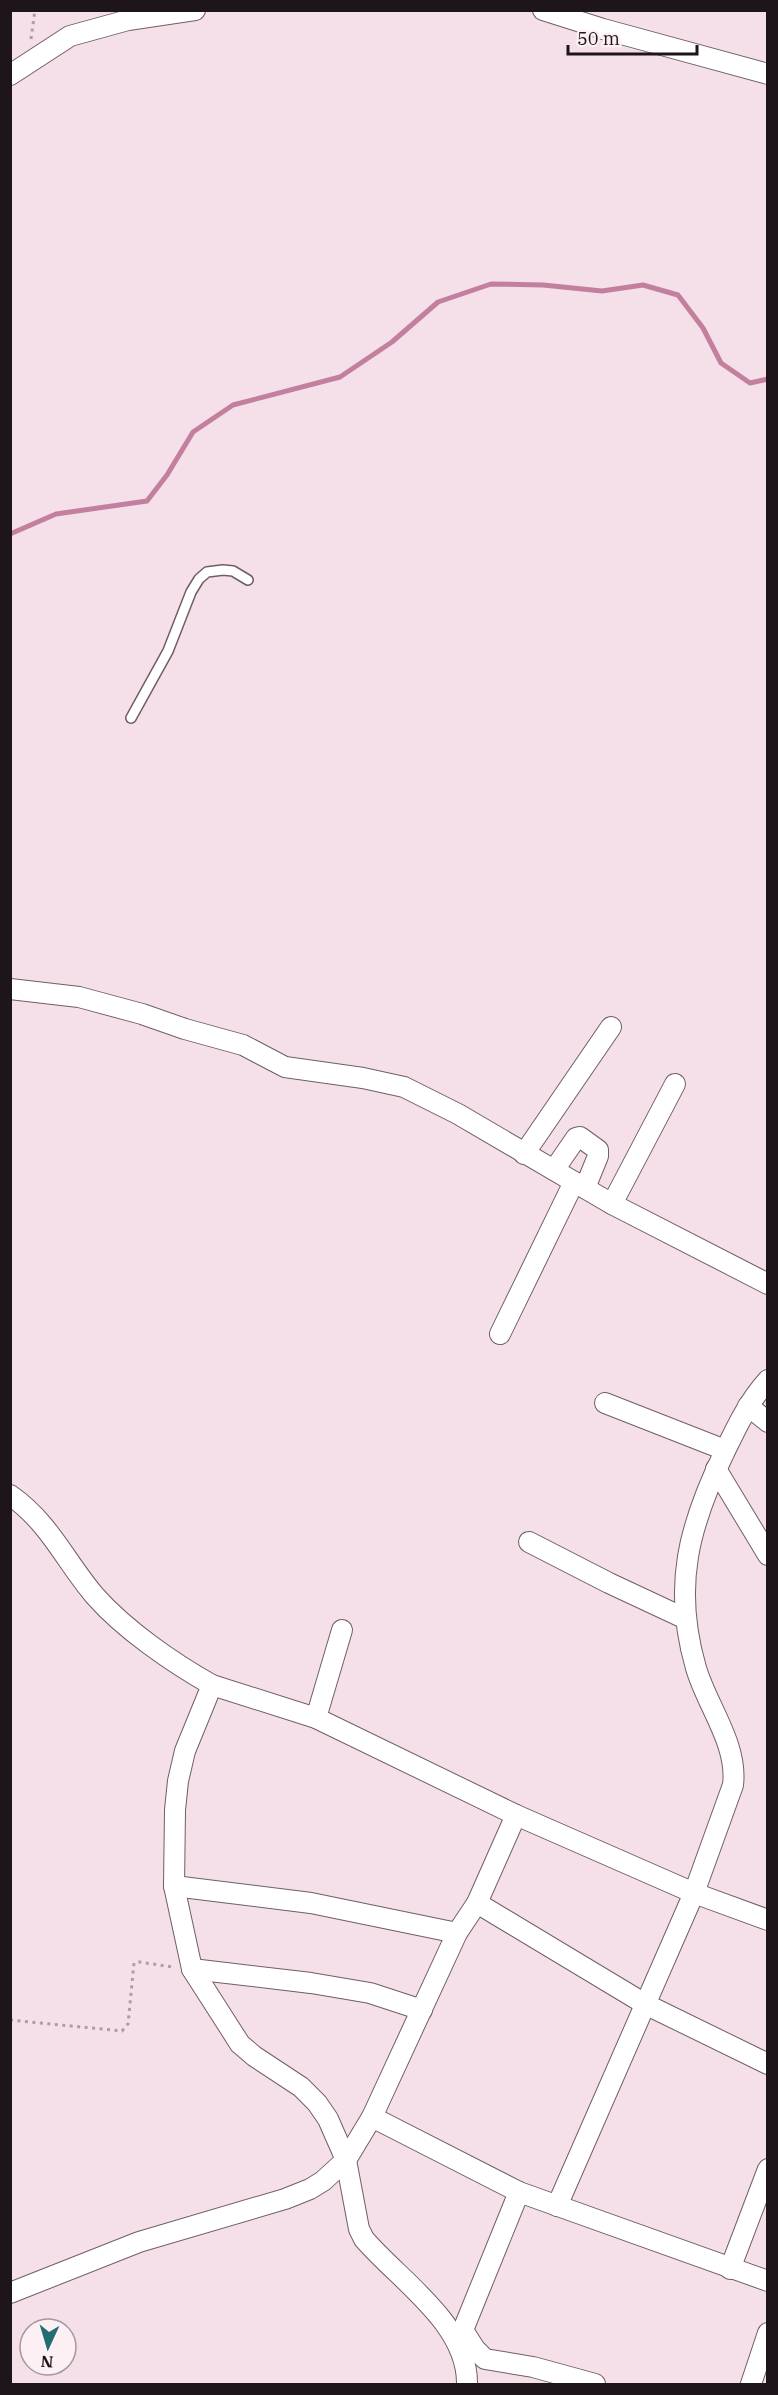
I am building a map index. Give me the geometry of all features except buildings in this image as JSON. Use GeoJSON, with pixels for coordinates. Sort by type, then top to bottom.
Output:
{"type":"FeatureCollection","features":[{"type":"Feature","properties":{"kind":"street"},"geometry":{"type":"LineString","coordinates":[[10,75],[70,36],[128,20],[195,10]]}},
{"type":"Feature","properties":{"kind":"street"},"geometry":{"type":"LineString","coordinates":[[543,10],[603,29],[768,74]]}},
{"type":"Feature","properties":{"kind":"street"},"geometry":{"type":"LineString","coordinates":[[10,989],[79,997],[142,1014],[243,1045],[285,1067],[390,1083],[458,1114],[612,1204],[768,1284]]}},
{"type":"Feature","properties":{"kind":"street"},"geometry":{"type":"LineString","coordinates":[[524,1154],[611,1026]]}},
{"type":"Feature","properties":{"kind":"street"},"geometry":{"type":"LineString","coordinates":[[612,1204],[675,1084]]}},
{"type":"Feature","properties":{"kind":"street"},"geometry":{"type":"LineString","coordinates":[[500,1334],[598,1156],[598,1150],[580,1137],[576,1138],[554,1170]]}},
{"type":"Feature","properties":{"kind":"street"},"geometry":{"type":"LineString","coordinates":[[557,2206],[694,1893],[733,1785],[734,1773],[728,1744],[696,1670],[686,1619],[687,1551],[702,1501],[716,1469],[748,1406],[768,1380]]}},
{"type":"Feature","properties":{"kind":"street"},"geometry":{"type":"LineString","coordinates":[[605,1403],[726,1450]]}},
{"type":"Feature","properties":{"kind":"street"},"geometry":{"type":"LineString","coordinates":[[748,1406],[768,1422]]}},
{"type":"Feature","properties":{"kind":"street"},"geometry":{"type":"LineString","coordinates":[[716,1469],[768,1555]]}},
{"type":"Feature","properties":{"kind":"street"},"geometry":{"type":"LineString","coordinates":[[10,1495],[27,1507],[44,1524],[95,1596],[114,1615],[190,1672],[212,1685],[316,1718],[516,1815],[694,1893],[768,1920]]}},
{"type":"Feature","properties":{"kind":"street"},"geometry":{"type":"LineString","coordinates":[[529,1542],[686,1619]]}},
{"type":"Feature","properties":{"kind":"street"},"geometry":{"type":"LineString","coordinates":[[316,1718],[342,1630]]}},
{"type":"Feature","properties":{"kind":"street"},"geometry":{"type":"LineString","coordinates":[[212,1685],[186,1751],[178,1781],[175,1810],[174,1886],[192,1969],[240,2044],[301,2087],[317,2103],[328,2120],[346,2160],[359,2229],[364,2239],[442,2320],[485,2359],[534,2367],[595,2385]]}},
{"type":"Feature","properties":{"kind":"street"},"geometry":{"type":"LineString","coordinates":[[10,2293],[139,2242],[285,2199],[323,2181],[346,2160],[372,2117],[457,1933],[477,1903],[516,1815]]}},
{"type":"Feature","properties":{"kind":"street"},"geometry":{"type":"LineString","coordinates":[[174,1886],[311,1904],[457,1933]]}},
{"type":"Feature","properties":{"kind":"street"},"geometry":{"type":"LineString","coordinates":[[477,1903],[645,2004],[768,2064]]}},
{"type":"Feature","properties":{"kind":"street"},"geometry":{"type":"LineString","coordinates":[[192,1969],[370,1993],[422,2010]]}},
{"type":"Feature","properties":{"kind":"street"},"geometry":{"type":"LineString","coordinates":[[372,2117],[519,2192],[768,2282]]}},
{"type":"Feature","properties":{"kind":"street"},"geometry":{"type":"LineString","coordinates":[[730,2270],[768,2169]]}},
{"type":"Feature","properties":{"kind":"street"},"geometry":{"type":"LineString","coordinates":[[467,2385],[460,2334],[519,2192]]}},
{"type":"Feature","properties":{"kind":"street"},"geometry":{"type":"LineString","coordinates":[[751,2385],[768,2333]]}},
{"type":"Feature","properties":{"kind":"lane"},"geometry":{"type":"LineString","coordinates":[[133,714],[168,651],[191,592],[199,579],[207,572],[223,570],[232,571],[248,579]]}},
{"type":"Feature","properties":{"kind":"path"},"geometry":{"type":"LineString","coordinates":[[28,62],[35,10]]}},
{"type":"Feature","properties":{"kind":"path"},"geometry":{"type":"LineString","coordinates":[[10,2020],[122,2031],[128,2024],[135,1963],[192,1969]]}},
{"type":"Feature","properties":{"kind":"waterway"},"geometry":{"type":"LineString","coordinates":[[10,534],[56,514],[147,501],[167,475],[193,432],[233,405],[340,377],[392,342],[438,302],[491,284],[543,285],[602,291],[643,285],[678,295],[703,328],[721,363],[750,383],[768,379]]}}]}
